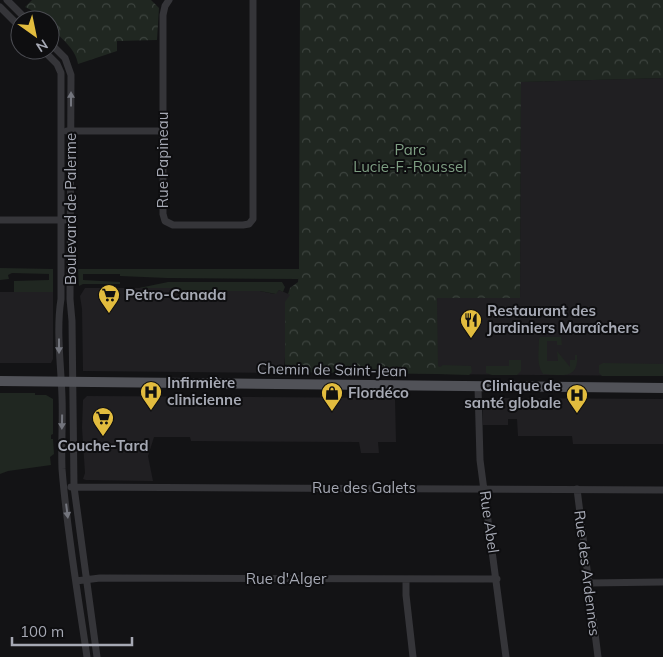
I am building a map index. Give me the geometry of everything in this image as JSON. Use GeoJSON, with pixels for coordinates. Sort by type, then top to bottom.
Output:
{"type":"FeatureCollection","features":[{"type":"Feature","properties":{"kind":"main road","name":"Chemin de Saint-Jean"},"geometry":{"type":"LineString","coordinates":[[0,381],[663,388]]}},
{"type":"Feature","properties":{"kind":"street"},"geometry":{"type":"LineString","coordinates":[[7,0],[17,10]]}},
{"type":"Feature","properties":{"kind":"street","name":"Rue Papineau"},"geometry":{"type":"LineString","coordinates":[[169,0],[163,15],[163,214],[165,221],[173,225],[244,225],[252,222],[254,216],[253,0]]}},
{"type":"Feature","properties":{"kind":"street"},"geometry":{"type":"LineString","coordinates":[[0,7],[10,17]]}},
{"type":"Feature","properties":{"kind":"street","name":"Boulevard de Palerme"},"geometry":{"type":"LineString","coordinates":[[60,53],[65,58],[71,71],[70,299],[72,321],[74,487],[97,657]]}},
{"type":"Feature","properties":{"kind":"street","name":"Boulevard de Palerme"},"geometry":{"type":"LineString","coordinates":[[53,60],[61,74],[61,299],[59,309],[59,351],[64,488],[87,657]]}},
{"type":"Feature","properties":{"kind":"street"},"geometry":{"type":"LineString","coordinates":[[61,131],[162,131]]}},
{"type":"Feature","properties":{"kind":"street"},"geometry":{"type":"LineString","coordinates":[[0,220],[71,220]]}},
{"type":"Feature","properties":{"kind":"street","name":"Rue Abel"},"geometry":{"type":"LineString","coordinates":[[478,387],[478,443],[506,657]]}},
{"type":"Feature","properties":{"kind":"street","name":"Rue des Galets"},"geometry":{"type":"LineString","coordinates":[[64,488],[663,490]]}},
{"type":"Feature","properties":{"kind":"street","name":"Rue des Ardennes"},"geometry":{"type":"LineString","coordinates":[[578,489],[598,657]]}},
{"type":"Feature","properties":{"kind":"street","name":"Rue d'Alger"},"geometry":{"type":"LineString","coordinates":[[76,581],[100,578],[496,579]]}},
{"type":"Feature","properties":{"kind":"street"},"geometry":{"type":"LineString","coordinates":[[406,580],[413,657]]}},
{"type":"Feature","properties":{"kind":"street"},"geometry":{"type":"LineString","coordinates":[[588,582],[663,582]]}},
{"type":"Feature","properties":{"kind":"shaded area"},"geometry":{"type":"Polygon","coordinates":[[[663,78],[663,376],[436,374],[436,298],[520,298],[521,82],[663,78]]]}},
{"type":"Feature","properties":{"kind":"shaded area"},"geometry":{"type":"Polygon","coordinates":[[[85,288],[174,288],[174,291],[260,291],[275,294],[279,290],[291,295],[284,368],[278,372],[271,373],[83,371],[80,296],[85,288]]]}},
{"type":"Feature","properties":{"kind":"shaded area"},"geometry":{"type":"Polygon","coordinates":[[[0,292],[53,292],[53,359],[51,363],[0,363],[0,292]]]}},
{"type":"Feature","properties":{"kind":"shaded area"},"geometry":{"type":"Polygon","coordinates":[[[87,396],[395,398],[396,442],[378,442],[379,453],[361,453],[359,442],[191,441],[190,437],[154,437],[148,456],[153,481],[86,480],[83,479],[85,473],[82,428],[83,400],[87,396]]]}},
{"type":"Feature","properties":{"kind":"shaded area"},"geometry":{"type":"Polygon","coordinates":[[[490,398],[663,399],[663,444],[573,444],[572,436],[518,436],[517,419],[508,419],[508,425],[483,425],[483,409],[485,409],[487,400],[490,398]]]}},
{"type":"Feature","properties":{"kind":"green space"},"geometry":{"type":"Polygon","coordinates":[[[32,0],[151,0],[159,8],[157,40],[117,41],[117,51],[78,64],[71,48],[60,36],[60,10],[31,10],[25,7],[32,0]]]}},
{"type":"Feature","properties":{"kind":"green space","name":"Parc Lucie-F.-Roussel"},"geometry":{"type":"Polygon","coordinates":[[[300,0],[663,0],[663,78],[521,82],[520,298],[436,298],[436,374],[278,372],[285,366],[285,302],[290,295],[288,294],[290,288],[298,282],[299,269],[300,0]]]}},
{"type":"Feature","properties":{"kind":"green space"},"geometry":{"type":"Polygon","coordinates":[[[0,268],[53,269],[53,292],[14,292],[14,281],[49,280],[49,274],[12,273],[8,275],[9,279],[0,280],[0,268]]]}},
{"type":"Feature","properties":{"kind":"green space"},"geometry":{"type":"Polygon","coordinates":[[[78,269],[308,270],[298,279],[167,278],[120,276],[120,274],[83,274],[83,280],[120,282],[120,284],[83,284],[79,286],[78,269]]]}},
{"type":"Feature","properties":{"kind":"green space"},"geometry":{"type":"Polygon","coordinates":[[[168,282],[282,282],[285,287],[283,292],[279,290],[276,294],[260,291],[174,291],[173,288],[139,288],[168,282]]]}},
{"type":"Feature","properties":{"kind":"green space"},"geometry":{"type":"Polygon","coordinates":[[[436,298],[438,366],[471,366],[472,372],[469,375],[436,374],[436,298]]]}},
{"type":"Feature","properties":{"kind":"green space"},"geometry":{"type":"Polygon","coordinates":[[[540,337],[561,337],[562,345],[557,345],[557,341],[547,341],[547,361],[558,361],[557,351],[570,367],[570,360],[575,360],[575,355],[577,355],[577,363],[572,372],[563,375],[543,374],[539,362],[540,337]]]}},
{"type":"Feature","properties":{"kind":"green space"},"geometry":{"type":"Polygon","coordinates":[[[509,360],[521,360],[521,371],[517,375],[492,375],[486,373],[486,366],[509,366],[509,360]]]}},
{"type":"Feature","properties":{"kind":"green space"},"geometry":{"type":"Polygon","coordinates":[[[603,363],[663,364],[663,376],[602,376],[599,373],[599,365],[603,363]]]}},
{"type":"Feature","properties":{"kind":"green space"},"geometry":{"type":"Polygon","coordinates":[[[0,393],[35,393],[35,395],[46,395],[53,399],[53,434],[51,439],[53,439],[54,454],[50,457],[51,465],[8,471],[0,474],[0,393]]]}},
{"type":"Feature","properties":{"kind":"place","name":"Petro-Canada"},"geometry":{"type":"Point","coordinates":[109,314]}},
{"type":"Feature","properties":{"kind":"place","name":"Restaurant des Jardiniers Maraîchers"},"geometry":{"type":"Point","coordinates":[471,339]}},
{"type":"Feature","properties":{"kind":"place","name":"Infirmière clinicienne"},"geometry":{"type":"Point","coordinates":[151,411]}},
{"type":"Feature","properties":{"kind":"place","name":"Flordéco"},"geometry":{"type":"Point","coordinates":[332,412]}},
{"type":"Feature","properties":{"kind":"place","name":"Clinique de santé globale"},"geometry":{"type":"Point","coordinates":[577,414]}},
{"type":"Feature","properties":{"kind":"place","name":"Couche-Tard"},"geometry":{"type":"Point","coordinates":[103,437]}}]}
